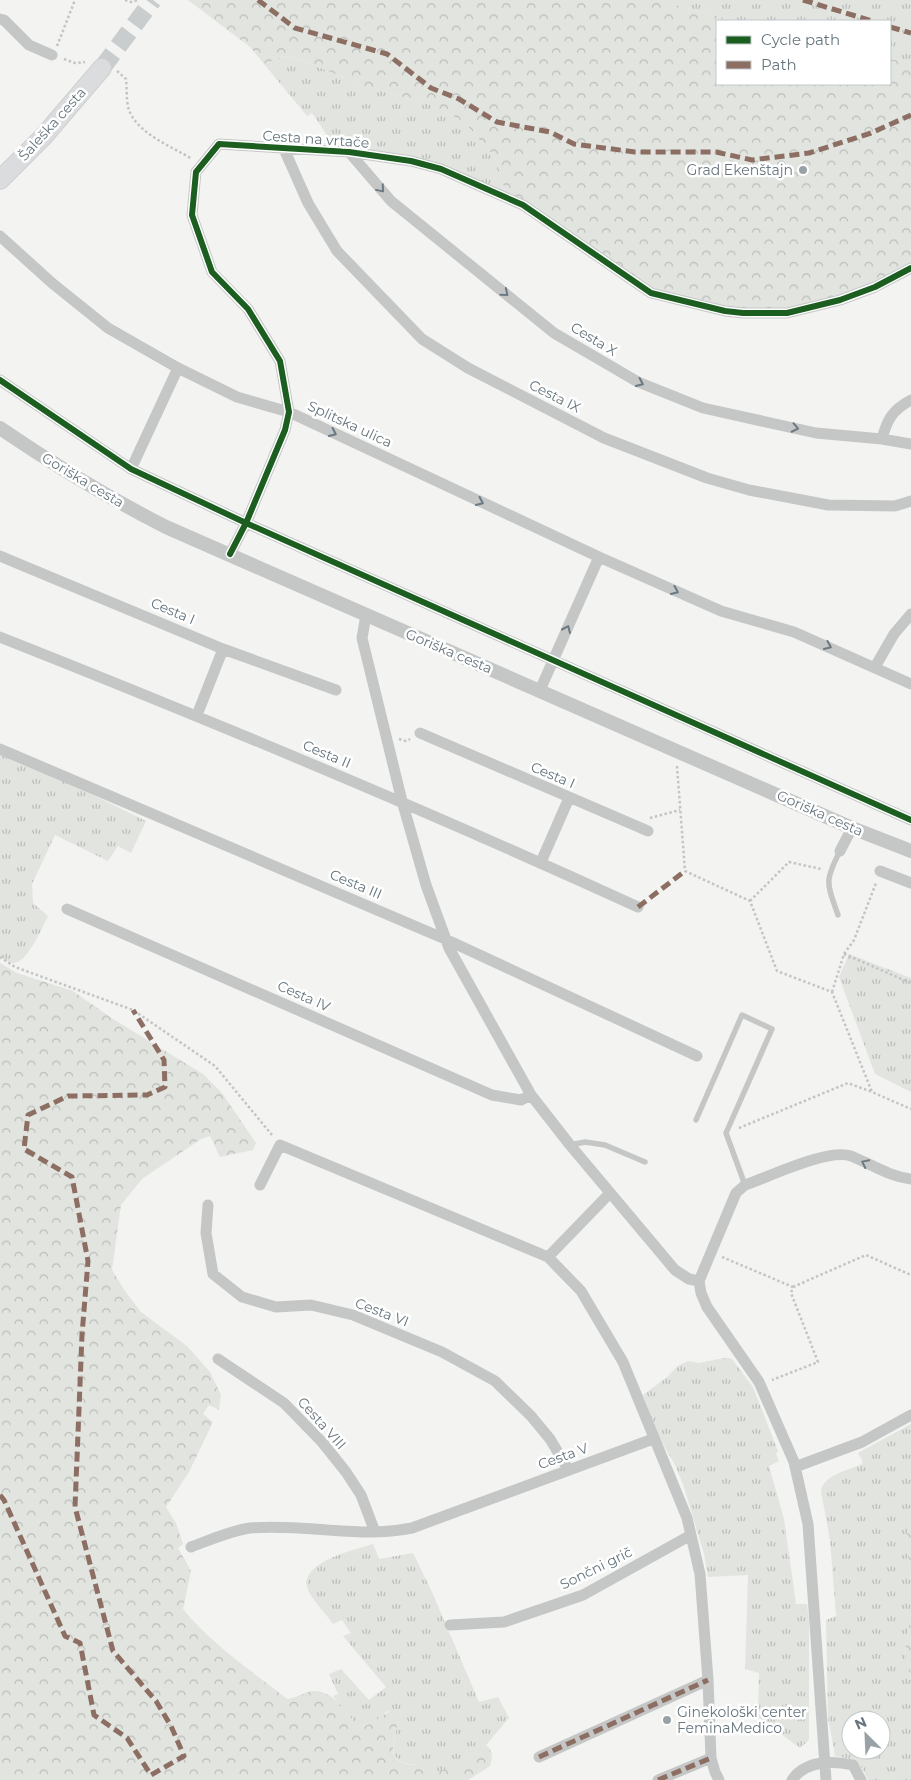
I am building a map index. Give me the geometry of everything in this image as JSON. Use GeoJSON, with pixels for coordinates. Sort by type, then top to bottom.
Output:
{"type":"FeatureCollection","features":[{"type":"Feature","properties":{"kind":"main road","name":"Šaleška cesta"},"geometry":{"type":"LineString","coordinates":[[0,180],[108,68]]}},
{"type":"Feature","properties":{"kind":"street"},"geometry":{"type":"LineString","coordinates":[[0,19],[4,20],[29,45],[52,55]]}},
{"type":"Feature","properties":{"kind":"street","name":"Cesta na vrtače"},"geometry":{"type":"LineString","coordinates":[[230,554],[246,523],[285,430],[289,412],[280,361],[248,309],[212,272],[192,215],[196,172],[219,144],[349,152],[411,161],[441,169],[523,205],[651,293],[725,311],[787,313],[849,297],[875,287],[911,268]]}},
{"type":"Feature","properties":{"kind":"street","name":"Cesta IX"},"geometry":{"type":"LineString","coordinates":[[284,149],[308,203],[337,251],[422,339],[468,368],[604,438],[732,486],[828,505],[895,506],[911,501]]}},
{"type":"Feature","properties":{"kind":"street","name":"Cesta X"},"geometry":{"type":"LineString","coordinates":[[349,152],[390,201],[554,333],[638,382],[703,408],[816,433],[882,439],[911,444]]}},
{"type":"Feature","properties":{"kind":"street","name":"Splitska ulica"},"geometry":{"type":"LineString","coordinates":[[0,236],[52,283],[108,328],[178,368],[237,397],[289,412],[599,557],[721,611],[794,632],[911,684]]}},
{"type":"Feature","properties":{"kind":"street"},"geometry":{"type":"LineString","coordinates":[[130,469],[178,368]]}},
{"type":"Feature","properties":{"kind":"street"},"geometry":{"type":"LineString","coordinates":[[0,380],[130,469],[246,523],[911,820]]}},
{"type":"Feature","properties":{"kind":"street"},"geometry":{"type":"LineString","coordinates":[[882,439],[887,420],[902,405],[911,400]]}},
{"type":"Feature","properties":{"kind":"street","name":"Goriška cesta"},"geometry":{"type":"LineString","coordinates":[[0,428],[115,501],[166,526],[852,828],[911,851]]}},
{"type":"Feature","properties":{"kind":"street","name":"Cesta I"},"geometry":{"type":"LineString","coordinates":[[0,556],[223,649],[336,690]]}},
{"type":"Feature","properties":{"kind":"street"},"geometry":{"type":"LineString","coordinates":[[540,690],[599,557]]}},
{"type":"Feature","properties":{"kind":"street"},"geometry":{"type":"LineString","coordinates":[[875,667],[894,634],[911,614]]}},
{"type":"Feature","properties":{"kind":"street"},"geometry":{"type":"LineString","coordinates":[[366,615],[362,638],[402,801],[426,885],[448,948],[531,1095],[570,1145],[675,1270],[689,1279],[699,1281]]}},
{"type":"Feature","properties":{"kind":"street","name":"Cesta II"},"geometry":{"type":"LineString","coordinates":[[0,637],[197,715],[402,801],[638,907]]}},
{"type":"Feature","properties":{"kind":"street"},"geometry":{"type":"LineString","coordinates":[[197,715],[223,649]]}},
{"type":"Feature","properties":{"kind":"street","name":"Cesta I"},"geometry":{"type":"LineString","coordinates":[[420,733],[648,831]]}},
{"type":"Feature","properties":{"kind":"street","name":"Cesta III"},"geometry":{"type":"LineString","coordinates":[[0,749],[445,939],[697,1056]]}},
{"type":"Feature","properties":{"kind":"street"},"geometry":{"type":"LineString","coordinates":[[541,862],[569,798]]}},
{"type":"Feature","properties":{"kind":"street"},"geometry":{"type":"LineString","coordinates":[[840,851],[852,828]]}},
{"type":"Feature","properties":{"kind":"street"},"geometry":{"type":"LineString","coordinates":[[880,871],[911,883]]}},
{"type":"Feature","properties":{"kind":"street","name":"Cesta IV"},"geometry":{"type":"LineString","coordinates":[[67,909],[492,1095],[521,1100],[531,1095]]}},
{"type":"Feature","properties":{"kind":"street"},"geometry":{"type":"LineString","coordinates":[[260,1186],[280,1144],[548,1257],[581,1292],[619,1354],[675,1488],[691,1535],[700,1574],[708,1680],[711,1758],[719,1780]]}},
{"type":"Feature","properties":{"kind":"street"},"geometry":{"type":"LineString","coordinates":[[826,1780],[808,1524],[794,1462],[759,1382],[707,1307],[701,1293],[699,1281],[736,1193],[745,1185],[821,1156],[849,1155],[881,1171],[901,1178],[911,1179]]}},
{"type":"Feature","properties":{"kind":"street"},"geometry":{"type":"LineString","coordinates":[[548,1257],[610,1193]]}},
{"type":"Feature","properties":{"kind":"street","name":"Cesta VI"},"geometry":{"type":"LineString","coordinates":[[208,1205],[206,1233],[213,1274],[242,1297],[276,1307],[311,1305],[353,1315],[450,1356],[495,1381],[536,1422],[550,1439],[568,1469]]}},
{"type":"Feature","properties":{"kind":"street","name":"Cesta VIII"},"geometry":{"type":"LineString","coordinates":[[218,1359],[284,1403],[322,1442],[346,1472],[361,1495],[375,1532]]}},
{"type":"Feature","properties":{"kind":"street"},"geometry":{"type":"LineString","coordinates":[[795,1468],[862,1442],[911,1415]]}},
{"type":"Feature","properties":{"kind":"street","name":"Cesta V"},"geometry":{"type":"LineString","coordinates":[[191,1547],[229,1533],[250,1528],[293,1527],[395,1532],[412,1528],[568,1469],[654,1439]]}},
{"type":"Feature","properties":{"kind":"street","name":"Sončni grič"},"geometry":{"type":"LineString","coordinates":[[450,1625],[504,1622],[582,1595],[691,1535]]}},
{"type":"Feature","properties":{"kind":"street"},"geometry":{"type":"LineString","coordinates":[[539,1757],[708,1680]]}},
{"type":"Feature","properties":{"kind":"street"},"geometry":{"type":"LineString","coordinates":[[658,1780],[711,1758]]}},
{"type":"Feature","properties":{"kind":"street"},"geometry":{"type":"LineString","coordinates":[[792,1780],[801,1769],[824,1763],[842,1763],[853,1765],[861,1780]]}},
{"type":"Feature","properties":{"kind":"lane"},"geometry":{"type":"LineString","coordinates":[[838,915],[828,887],[830,872],[840,851]]}},
{"type":"Feature","properties":{"kind":"lane"},"geometry":{"type":"LineString","coordinates":[[696,1120],[742,1015],[772,1029],[726,1133],[745,1185]]}},
{"type":"Feature","properties":{"kind":"lane"},"geometry":{"type":"LineString","coordinates":[[570,1145],[586,1142],[605,1145],[645,1162]]}},
{"type":"Feature","properties":{"kind":"path"},"geometry":{"type":"LineString","coordinates":[[52,55],[60,40],[75,0]]}},
{"type":"Feature","properties":{"kind":"path"},"geometry":{"type":"LineString","coordinates":[[125,0],[131,2],[138,0]]}},
{"type":"Feature","properties":{"kind":"path"},"geometry":{"type":"LineString","coordinates":[[108,68],[126,78],[128,109],[136,122],[150,134],[202,165]]}},
{"type":"Feature","properties":{"kind":"path"},"geometry":{"type":"LineString","coordinates":[[386,734],[406,741],[420,733]]}},
{"type":"Feature","properties":{"kind":"path"},"geometry":{"type":"LineString","coordinates":[[677,763],[685,871],[750,901],[777,971],[832,992]]}},
{"type":"Feature","properties":{"kind":"path"},"geometry":{"type":"LineString","coordinates":[[630,824],[680,810]]}},
{"type":"Feature","properties":{"kind":"path"},"geometry":{"type":"LineString","coordinates":[[750,901],[789,862],[830,872]]}},
{"type":"Feature","properties":{"kind":"path"},"geometry":{"type":"LineString","coordinates":[[872,1092],[832,992],[844,954],[854,940],[880,871]]}},
{"type":"Feature","properties":{"kind":"path"},"geometry":{"type":"LineString","coordinates":[[844,954],[911,983]]}},
{"type":"Feature","properties":{"kind":"path"},"geometry":{"type":"LineString","coordinates":[[0,956],[14,967],[133,1010],[215,1066],[280,1144]]}},
{"type":"Feature","properties":{"kind":"path"},"geometry":{"type":"LineString","coordinates":[[726,1133],[848,1083],[911,1109]]}},
{"type":"Feature","properties":{"kind":"path"},"geometry":{"type":"LineString","coordinates":[[712,1253],[793,1287],[866,1255],[911,1275]]}},
{"type":"Feature","properties":{"kind":"path"},"geometry":{"type":"LineString","coordinates":[[766,1382],[818,1362],[791,1293],[793,1287]]}},
{"type":"Feature","properties":{"kind":"green space"},"geometry":{"type":"Polygon","coordinates":[[[188,0],[657,0],[732,20],[716,20],[716,85],[891,85],[891,59],[911,63],[911,263],[866,288],[782,311],[734,310],[652,289],[505,193],[494,156],[465,123],[433,105],[366,87],[314,65],[285,56],[264,64],[250,47],[188,0]]]}},
{"type":"Feature","properties":{"kind":"green space"},"geometry":{"type":"Polygon","coordinates":[[[657,0],[911,0],[911,63],[891,59],[891,20],[732,20],[657,0]]]}},
{"type":"Feature","properties":{"kind":"green space"},"geometry":{"type":"Polygon","coordinates":[[[284,56],[314,65],[366,87],[433,105],[465,123],[494,156],[505,193],[473,179],[335,147],[312,113],[307,116],[264,64],[284,56]]]}},
{"type":"Feature","properties":{"kind":"green space"},"geometry":{"type":"Polygon","coordinates":[[[0,753],[75,786],[146,821],[131,853],[118,846],[108,861],[55,835],[32,884],[33,903],[48,916],[29,951],[19,961],[14,963],[8,962],[0,956],[0,753]]]}},
{"type":"Feature","properties":{"kind":"green space"},"geometry":{"type":"Polygon","coordinates":[[[849,954],[911,978],[911,1092],[875,1074],[839,977],[849,954]]]}},
{"type":"Feature","properties":{"kind":"green space"},"geometry":{"type":"Polygon","coordinates":[[[0,963],[17,973],[73,991],[113,1019],[203,1074],[222,1093],[256,1143],[253,1150],[220,1157],[210,1136],[201,1139],[142,1179],[121,1205],[112,1270],[141,1312],[187,1346],[210,1372],[221,1395],[219,1410],[209,1405],[203,1414],[213,1422],[189,1472],[166,1507],[176,1523],[183,1544],[178,1548],[191,1571],[183,1609],[206,1634],[287,1699],[313,1691],[327,1694],[339,1703],[358,1726],[370,1724],[395,1710],[400,1717],[393,1743],[395,1756],[399,1761],[407,1764],[419,1765],[427,1776],[459,1764],[486,1745],[492,1754],[490,1766],[468,1780],[0,1780],[0,963]]]}},
{"type":"Feature","properties":{"kind":"green space"},"geometry":{"type":"Polygon","coordinates":[[[724,1358],[732,1359],[753,1387],[778,1451],[776,1454],[779,1461],[769,1466],[784,1519],[796,1604],[807,1604],[809,1621],[809,1740],[800,1748],[758,1717],[759,1673],[745,1669],[748,1575],[708,1577],[704,1554],[684,1487],[675,1465],[657,1434],[643,1395],[678,1366],[688,1361],[699,1363],[724,1358]]]}},
{"type":"Feature","properties":{"kind":"green space"},"geometry":{"type":"Polygon","coordinates":[[[911,1424],[911,1513],[906,1541],[911,1580],[911,1614],[905,1652],[911,1680],[911,1780],[868,1780],[859,1765],[852,1760],[891,1760],[891,1710],[841,1710],[841,1757],[835,1756],[828,1718],[826,1620],[836,1616],[830,1540],[821,1491],[823,1485],[831,1477],[862,1464],[858,1453],[911,1424]]]}},
{"type":"Feature","properties":{"kind":"green space"},"geometry":{"type":"Polygon","coordinates":[[[911,1513],[911,1580],[906,1541],[911,1513]]]}},
{"type":"Feature","properties":{"kind":"green space"},"geometry":{"type":"Polygon","coordinates":[[[373,1544],[379,1559],[413,1553],[432,1592],[479,1702],[498,1697],[509,1718],[486,1745],[459,1764],[427,1777],[419,1765],[400,1761],[395,1756],[393,1743],[400,1717],[387,1711],[374,1722],[357,1726],[333,1696],[338,1694],[329,1674],[341,1669],[369,1700],[386,1687],[343,1636],[351,1633],[342,1620],[333,1624],[311,1596],[307,1582],[310,1573],[328,1559],[373,1544]]]}},
{"type":"Feature","properties":{"kind":"green space"},"geometry":{"type":"Polygon","coordinates":[[[911,1614],[911,1680],[905,1652],[911,1614]]]}},
{"type":"Feature","properties":{"kind":"tunnel"},"geometry":{"type":"LineString","coordinates":[[102,68],[153,0]]}},
{"type":"Feature","properties":{"kind":"marked path"},"geometry":{"type":"LineString","coordinates":[[258,0],[295,28],[387,54],[431,88],[459,99],[497,122],[550,132],[574,144],[635,152],[716,152],[752,160],[809,153],[871,133],[911,115]]}},
{"type":"Feature","properties":{"kind":"marked path"},"geometry":{"type":"LineString","coordinates":[[803,0],[869,20]]}},
{"type":"Feature","properties":{"kind":"marked path"},"geometry":{"type":"LineString","coordinates":[[891,27],[911,33]]}},
{"type":"Feature","properties":{"kind":"marked path"},"geometry":{"type":"LineString","coordinates":[[638,907],[685,871]]}},
{"type":"Feature","properties":{"kind":"marked path"},"geometry":{"type":"LineString","coordinates":[[0,1495],[4,1500],[65,1636],[80,1643],[94,1715],[127,1738],[151,1775],[184,1756],[171,1726],[156,1701],[113,1651],[75,1507],[82,1335],[88,1261],[72,1177],[24,1149],[28,1115],[68,1096],[147,1095],[165,1087],[164,1060],[133,1010]]}},
{"type":"Feature","properties":{"kind":"marked path"},"geometry":{"type":"LineString","coordinates":[[539,1757],[708,1680]]}},
{"type":"Feature","properties":{"kind":"marked path"},"geometry":{"type":"LineString","coordinates":[[658,1780],[711,1758]]}},
{"type":"Feature","properties":{"kind":"cycle path"},"geometry":{"type":"LineString","coordinates":[[230,554],[246,523],[285,430],[289,412],[280,361],[248,309],[212,272],[192,215],[196,172],[219,144],[349,152],[411,161],[441,169],[523,205],[651,293],[725,311],[787,313],[840,300],[875,287],[911,268]]}},
{"type":"Feature","properties":{"kind":"cycle path"},"geometry":{"type":"LineString","coordinates":[[0,380],[131,469],[246,523],[911,820]]}},
{"type":"Feature","properties":{"kind":"place","name":"Grad Ekenštajn"},"geometry":{"type":"Point","coordinates":[803,170]}},
{"type":"Feature","properties":{"kind":"place","name":"Ginekološki center FeminaMedico"},"geometry":{"type":"Point","coordinates":[667,1720]}}]}
